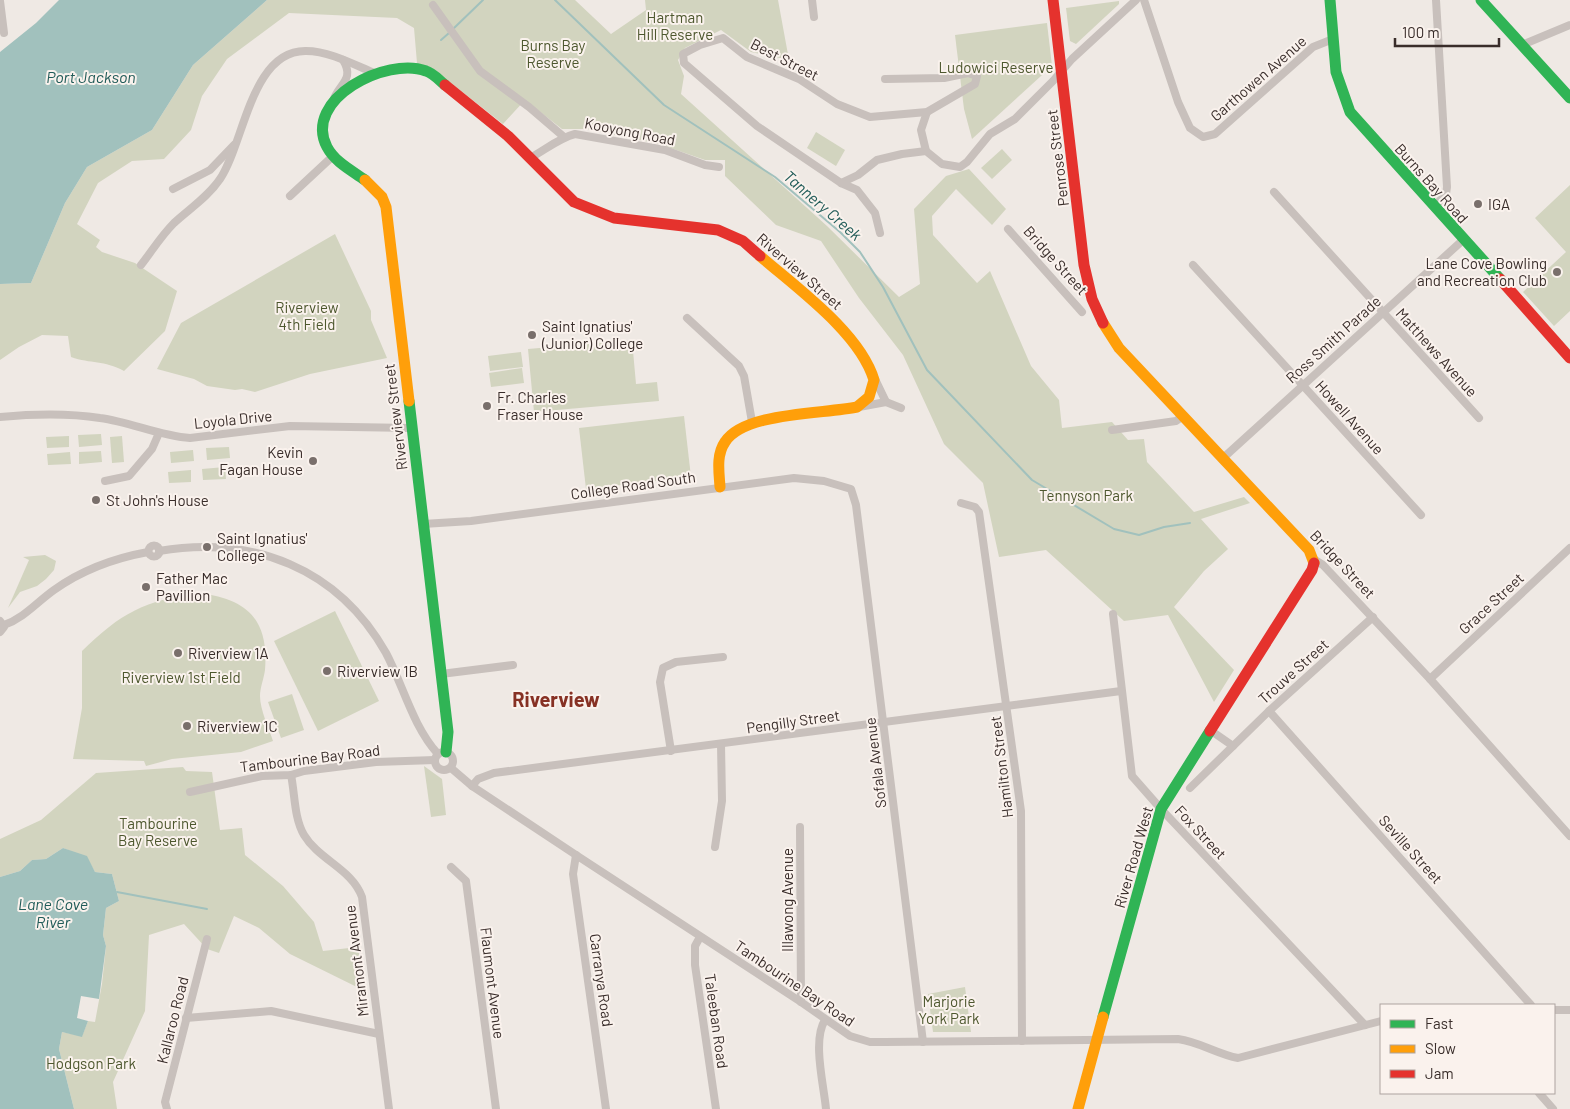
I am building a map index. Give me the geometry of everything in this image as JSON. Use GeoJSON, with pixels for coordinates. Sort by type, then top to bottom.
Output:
{"type":"FeatureCollection","features":[{"type":"Feature","properties":{"kind":"street"},"geometry":{"type":"LineString","coordinates":[[812,0],[814,17]]}},
{"type":"Feature","properties":{"kind":"street","name":"Penrose Street"},"geometry":{"type":"LineString","coordinates":[[1053,0],[1084,265],[1095,312]]}},
{"type":"Feature","properties":{"kind":"street"},"geometry":{"type":"LineString","coordinates":[[927,112],[921,130],[926,151],[942,164],[954,167],[966,162],[990,134],[1015,119],[1061,70],[1136,0]]}},
{"type":"Feature","properties":{"kind":"street","name":"Garthowen Avenue"},"geometry":{"type":"LineString","coordinates":[[1144,0],[1178,102],[1190,128],[1203,137],[1215,134],[1313,46],[1333,39]]}},
{"type":"Feature","properties":{"kind":"street","name":"Burns Bay Road"},"geometry":{"type":"LineString","coordinates":[[1330,0],[1339,87],[1350,112],[1570,358]]}},
{"type":"Feature","properties":{"kind":"street"},"geometry":{"type":"LineString","coordinates":[[1434,207],[1446,194],[1447,186],[1436,0]]}},
{"type":"Feature","properties":{"kind":"street"},"geometry":{"type":"LineString","coordinates":[[1481,0],[1570,98]]}},
{"type":"Feature","properties":{"kind":"street"},"geometry":{"type":"LineString","coordinates":[[0,1],[4,33]]}},
{"type":"Feature","properties":{"kind":"street","name":"Kooyong Road"},"geometry":{"type":"LineString","coordinates":[[432,5],[480,71],[529,107],[564,137]]}},
{"type":"Feature","properties":{"kind":"street"},"geometry":{"type":"LineString","coordinates":[[1522,45],[1570,25]]}},
{"type":"Feature","properties":{"kind":"street","name":"Best Street"},"geometry":{"type":"LineString","coordinates":[[841,184],[738,111],[684,63],[683,54],[695,47],[723,38],[747,56],[799,79],[837,104],[870,117],[927,112],[975,84],[977,76],[968,73],[944,78],[885,80]]}},
{"type":"Feature","properties":{"kind":"street"},"geometry":{"type":"LineString","coordinates":[[142,265],[159,239],[200,202],[220,178],[237,141],[255,92],[276,62],[294,52],[320,52],[374,73]]}},
{"type":"Feature","properties":{"kind":"street","name":"Riverview Street"},"geometry":{"type":"LineString","coordinates":[[343,60],[349,71],[348,75],[336,91],[325,120],[323,133],[326,144],[333,156],[371,184],[384,200],[448,740],[439,755]]}},
{"type":"Feature","properties":{"kind":"street","name":"Riverview Street"},"geometry":{"type":"LineString","coordinates":[[331,106],[352,86],[374,73],[412,68],[428,71],[503,132],[574,202],[602,215],[718,230],[743,241],[853,339],[872,372],[886,402]]}},
{"type":"Feature","properties":{"kind":"street","name":"Kooyong Road"},"geometry":{"type":"LineString","coordinates":[[530,158],[550,148],[564,137],[575,134],[656,148],[719,167]]}},
{"type":"Feature","properties":{"kind":"street"},"geometry":{"type":"LineString","coordinates":[[172,189],[210,170],[237,141]]}},
{"type":"Feature","properties":{"kind":"street"},"geometry":{"type":"LineString","coordinates":[[841,184],[858,175],[877,160],[926,151]]}},
{"type":"Feature","properties":{"kind":"street"},"geometry":{"type":"LineString","coordinates":[[290,196],[333,156]]}},
{"type":"Feature","properties":{"kind":"street"},"geometry":{"type":"LineString","coordinates":[[841,184],[857,190],[875,213],[880,233]]}},
{"type":"Feature","properties":{"kind":"street","name":"Matthews Avenue"},"geometry":{"type":"LineString","coordinates":[[1274,192],[1479,418]]}},
{"type":"Feature","properties":{"kind":"street","name":"Bridge Street"},"geometry":{"type":"LineString","coordinates":[[1008,229],[1082,312]]}},
{"type":"Feature","properties":{"kind":"street","name":"Ross Smith Parade"},"geometry":{"type":"LineString","coordinates":[[1222,459],[1463,240]]}},
{"type":"Feature","properties":{"kind":"street","name":"Howell Avenue"},"geometry":{"type":"LineString","coordinates":[[1194,265],[1421,515]]}},
{"type":"Feature","properties":{"kind":"street","name":"Bridge Street"},"geometry":{"type":"LineString","coordinates":[[1095,312],[1119,348],[1309,550],[1315,560],[1323,565],[1430,679],[1570,836]]}},
{"type":"Feature","properties":{"kind":"street"},"geometry":{"type":"LineString","coordinates":[[687,318],[739,366],[744,376],[752,422]]}},
{"type":"Feature","properties":{"kind":"street"},"geometry":{"type":"LineString","coordinates":[[858,407],[872,392],[872,372]]}},
{"type":"Feature","properties":{"kind":"street"},"geometry":{"type":"LineString","coordinates":[[720,487],[717,464],[721,449],[733,432],[752,422],[886,402],[901,408]]}},
{"type":"Feature","properties":{"kind":"street","name":"Loyola Drive"},"geometry":{"type":"LineString","coordinates":[[0,417],[38,415],[100,418],[158,433],[190,438],[290,426],[411,428]]}},
{"type":"Feature","properties":{"kind":"street"},"geometry":{"type":"LineString","coordinates":[[1112,430],[1176,421],[1183,416]]}},
{"type":"Feature","properties":{"kind":"street"},"geometry":{"type":"LineString","coordinates":[[105,481],[129,476],[152,449],[158,433]]}},
{"type":"Feature","properties":{"kind":"street","name":"College Road South"},"geometry":{"type":"LineString","coordinates":[[423,524],[471,521],[794,478],[846,485]]}},
{"type":"Feature","properties":{"kind":"street","name":"Sofala Avenue"},"geometry":{"type":"LineString","coordinates":[[846,485],[851,489],[854,496],[923,1042]]}},
{"type":"Feature","properties":{"kind":"street","name":"Hamilton Street"},"geometry":{"type":"LineString","coordinates":[[961,502],[975,507],[979,512],[1008,705],[1021,812],[1022,1041]]}},
{"type":"Feature","properties":{"kind":"street"},"geometry":{"type":"LineString","coordinates":[[1,626],[18,619],[55,590],[85,572],[102,564],[148,552],[152,546],[156,546],[159,550],[204,546],[246,550],[284,561],[322,582],[344,600],[373,631],[389,659],[424,732],[439,755],[451,755],[453,760],[450,768]]}},
{"type":"Feature","properties":{"kind":"street","name":"Grace Street"},"geometry":{"type":"LineString","coordinates":[[1430,679],[1570,548]]}},
{"type":"Feature","properties":{"kind":"street","name":"River Road West"},"geometry":{"type":"LineString","coordinates":[[1078,1109],[1160,809],[1312,570],[1315,560]]}},
{"type":"Feature","properties":{"kind":"street","name":"Fox Street"},"geometry":{"type":"LineString","coordinates":[[1113,614],[1120,691],[1132,776],[1160,809],[1365,1025]]}},
{"type":"Feature","properties":{"kind":"street","name":"Trouve Street"},"geometry":{"type":"LineString","coordinates":[[1190,788],[1269,711],[1372,618]]}},
{"type":"Feature","properties":{"kind":"street"},"geometry":{"type":"LineString","coordinates":[[671,751],[660,682],[663,668],[676,662],[723,657]]}},
{"type":"Feature","properties":{"kind":"street"},"geometry":{"type":"LineString","coordinates":[[441,674],[513,666]]}},
{"type":"Feature","properties":{"kind":"street","name":"Pengilly Street"},"geometry":{"type":"LineString","coordinates":[[472,786],[478,779],[494,773],[1120,691]]}},
{"type":"Feature","properties":{"kind":"street","name":"Seville Street"},"geometry":{"type":"LineString","coordinates":[[1269,711],[1529,1004]]}},
{"type":"Feature","properties":{"kind":"street"},"geometry":{"type":"LineString","coordinates":[[1210,730],[1233,746]]}},
{"type":"Feature","properties":{"kind":"street"},"geometry":{"type":"LineString","coordinates":[[715,847],[722,800],[720,744]]}},
{"type":"Feature","properties":{"kind":"street","name":"Tambourine Bay Road"},"geometry":{"type":"LineString","coordinates":[[190,792],[253,778],[291,775],[304,771],[439,755],[440,770],[450,768],[472,786],[576,855],[850,1036],[860,1040],[923,1042],[1187,1040],[1226,1056],[1238,1058],[1380,1021]]}},
{"type":"Feature","properties":{"kind":"street","name":"Miramont Avenue"},"geometry":{"type":"LineString","coordinates":[[291,775],[297,814],[305,837],[356,884],[362,898],[390,1109]]}},
{"type":"Feature","properties":{"kind":"street","name":"Illawong Avenue"},"geometry":{"type":"LineString","coordinates":[[800,827],[801,1002]]}},
{"type":"Feature","properties":{"kind":"street","name":"Carranya Road"},"geometry":{"type":"LineString","coordinates":[[576,855],[574,874],[606,1109]]}},
{"type":"Feature","properties":{"kind":"street","name":"Flaumont Avenue"},"geometry":{"type":"LineString","coordinates":[[451,867],[466,881],[496,1109]]}},
{"type":"Feature","properties":{"kind":"street","name":"Taleeban Road"},"geometry":{"type":"LineString","coordinates":[[700,937],[695,946],[695,965],[716,1109]]}},
{"type":"Feature","properties":{"kind":"street","name":"Kallaroo Road"},"geometry":{"type":"LineString","coordinates":[[167,1109],[165,1102],[207,939]]}},
{"type":"Feature","properties":{"kind":"street"},"geometry":{"type":"LineString","coordinates":[[1555,1010],[1570,1010]]}},
{"type":"Feature","properties":{"kind":"street"},"geometry":{"type":"LineString","coordinates":[[186,1018],[271,1011],[379,1034]]}},
{"type":"Feature","properties":{"kind":"street"},"geometry":{"type":"LineString","coordinates":[[826,1020],[822,1025],[819,1050],[826,1109]]}},
{"type":"Feature","properties":{"kind":"street"},"geometry":{"type":"LineString","coordinates":[[1540,1094],[1553,1109]]}},
{"type":"Feature","properties":{"kind":"green space"},"geometry":{"type":"Polygon","coordinates":[[[267,0],[575,0],[611,34],[646,10],[645,0],[778,0],[789,60],[751,52],[721,30],[685,48],[678,60],[684,76],[681,94],[827,226],[899,297],[920,284],[914,209],[946,176],[969,169],[1006,209],[992,225],[956,189],[932,216],[933,235],[977,283],[990,271],[1031,366],[1059,400],[1062,428],[1112,422],[1128,440],[1144,439],[1147,462],[1194,512],[1244,497],[1250,503],[1201,519],[1228,549],[1204,571],[1174,607],[1234,670],[1214,702],[1168,615],[1124,621],[1046,550],[999,557],[983,483],[944,444],[903,355],[859,298],[821,241],[776,225],[725,176],[725,160],[705,160],[659,144],[587,129],[562,129],[525,100],[503,124],[432,68],[417,63],[414,28],[397,18],[289,13],[227,59],[202,96],[191,130],[164,159],[132,161],[98,183],[77,224],[100,240],[96,247],[102,252],[135,263],[177,291],[165,331],[124,371],[110,365],[71,357],[68,336],[42,335],[0,360],[0,284],[31,283],[65,203],[87,167],[152,130],[193,65],[267,0]]]}},
{"type":"Feature","properties":{"kind":"green space"},"geometry":{"type":"Polygon","coordinates":[[[1119,1],[1119,4],[1076,44],[1070,41],[1066,8],[1119,1]]]}},
{"type":"Feature","properties":{"kind":"green space","name":"Ludowici Reserve"},"geometry":{"type":"Polygon","coordinates":[[[1047,23],[1052,66],[972,139],[964,109],[955,35],[1047,23]]]}},
{"type":"Feature","properties":{"kind":"green space"},"geometry":{"type":"Polygon","coordinates":[[[816,132],[845,150],[836,166],[807,148],[816,132]]]}},
{"type":"Feature","properties":{"kind":"green space"},"geometry":{"type":"Polygon","coordinates":[[[1002,149],[1012,160],[992,179],[981,168],[1002,149]]]}},
{"type":"Feature","properties":{"kind":"green space","name":"Lane Cove Bowling and Recreation Club"},"geometry":{"type":"Polygon","coordinates":[[[1570,185],[1570,311],[1554,326],[1523,292],[1566,252],[1535,218],[1570,185]]]}},
{"type":"Feature","properties":{"kind":"green space","name":"Riverview 4th Field"},"geometry":{"type":"Polygon","coordinates":[[[335,234],[371,311],[371,320],[387,358],[310,374],[255,392],[207,386],[194,379],[157,369],[181,323],[335,234]]]}},
{"type":"Feature","properties":{"kind":"green space"},"geometry":{"type":"Polygon","coordinates":[[[632,340],[636,384],[657,382],[659,401],[534,412],[528,349],[632,340]]]}},
{"type":"Feature","properties":{"kind":"green space"},"geometry":{"type":"Polygon","coordinates":[[[521,352],[523,367],[490,371],[488,356],[521,352]]]}},
{"type":"Feature","properties":{"kind":"green space"},"geometry":{"type":"Polygon","coordinates":[[[522,368],[524,383],[491,387],[489,373],[522,368]]]}},
{"type":"Feature","properties":{"kind":"green space"},"geometry":{"type":"Polygon","coordinates":[[[684,416],[691,477],[586,489],[579,428],[684,416]]]}},
{"type":"Feature","properties":{"kind":"green space"},"geometry":{"type":"Polygon","coordinates":[[[101,434],[102,445],[79,447],[78,435],[101,434]]]}},
{"type":"Feature","properties":{"kind":"green space"},"geometry":{"type":"Polygon","coordinates":[[[69,436],[69,447],[47,448],[46,437],[69,436]]]}},
{"type":"Feature","properties":{"kind":"green space"},"geometry":{"type":"Polygon","coordinates":[[[122,436],[124,462],[112,463],[110,437],[122,436]]]}},
{"type":"Feature","properties":{"kind":"green space"},"geometry":{"type":"Polygon","coordinates":[[[229,447],[230,458],[207,460],[206,448],[229,447]]]}},
{"type":"Feature","properties":{"kind":"green space"},"geometry":{"type":"Polygon","coordinates":[[[193,450],[194,461],[171,463],[170,452],[193,450]]]}},
{"type":"Feature","properties":{"kind":"green space"},"geometry":{"type":"Polygon","coordinates":[[[101,451],[102,462],[79,464],[79,452],[101,451]]]}},
{"type":"Feature","properties":{"kind":"green space"},"geometry":{"type":"Polygon","coordinates":[[[70,452],[71,464],[48,465],[47,454],[70,452]]]}},
{"type":"Feature","properties":{"kind":"green space"},"geometry":{"type":"Polygon","coordinates":[[[225,467],[226,479],[203,480],[202,469],[225,467]]]}},
{"type":"Feature","properties":{"kind":"green space"},"geometry":{"type":"Polygon","coordinates":[[[191,470],[191,482],[169,483],[168,472],[191,470]]]}},
{"type":"Feature","properties":{"kind":"green space"},"geometry":{"type":"Polygon","coordinates":[[[45,555],[56,561],[54,570],[37,586],[20,592],[8,608],[29,560],[23,557],[45,555]]]}},
{"type":"Feature","properties":{"kind":"green space","name":"Riverview 1st Field"},"geometry":{"type":"Polygon","coordinates":[[[199,593],[230,600],[252,615],[259,625],[265,652],[265,670],[260,701],[273,741],[241,752],[172,759],[146,766],[144,761],[73,759],[82,708],[82,651],[109,627],[135,610],[163,600],[199,593]]]}},
{"type":"Feature","properties":{"kind":"green space","name":"Riverview 1B"},"geometry":{"type":"Polygon","coordinates":[[[335,611],[379,701],[318,731],[274,641],[335,611]]]}},
{"type":"Feature","properties":{"kind":"green space"},"geometry":{"type":"Polygon","coordinates":[[[292,694],[304,730],[281,738],[268,702],[292,694]]]}},
{"type":"Feature","properties":{"kind":"green space"},"geometry":{"type":"Polygon","coordinates":[[[424,766],[442,779],[446,815],[431,817],[424,766]]]}},
{"type":"Feature","properties":{"kind":"green space","name":"Tambourine Bay Reserve"},"geometry":{"type":"Polygon","coordinates":[[[183,767],[186,771],[212,772],[220,830],[242,828],[245,855],[283,886],[314,922],[323,951],[358,947],[365,991],[290,954],[259,928],[234,916],[219,953],[207,949],[184,924],[149,935],[145,1011],[113,1082],[117,1109],[74,1109],[59,1049],[62,1032],[82,1036],[88,1021],[95,1022],[106,946],[103,935],[106,908],[119,901],[112,874],[95,872],[87,858],[63,848],[46,859],[32,860],[20,871],[0,877],[0,839],[41,820],[96,773],[183,767]]]}},
{"type":"Feature","properties":{"kind":"green space","name":"Marjorie York Park"},"geometry":{"type":"Polygon","coordinates":[[[965,987],[971,1032],[933,1032],[928,994],[965,987]]]}},
{"type":"Feature","properties":{"kind":"water","name":"Port Jackson"},"geometry":{"type":"Polygon","coordinates":[[[59,0],[267,0],[193,65],[152,130],[87,167],[65,203],[31,283],[0,284],[0,52],[36,23],[59,0]]]}},
{"type":"Feature","properties":{"kind":"water","name":"Lane Cove River"},"geometry":{"type":"Polygon","coordinates":[[[63,848],[87,856],[95,872],[112,874],[119,901],[106,908],[103,935],[106,946],[99,999],[81,996],[77,1018],[88,1021],[82,1037],[62,1032],[59,1049],[74,1109],[0,1109],[0,877],[20,871],[32,860],[46,859],[63,848]]]}},
{"type":"Feature","properties":{"kind":"waterway"},"geometry":{"type":"LineString","coordinates":[[452,30],[483,0]]}},
{"type":"Feature","properties":{"kind":"waterway","name":"Tannery Creek"},"geometry":{"type":"LineString","coordinates":[[555,0],[664,105],[775,177],[840,232],[860,252],[883,287],[927,370],[1032,480],[1114,529],[1139,535],[1164,527],[1190,523]]}},
{"type":"Feature","properties":{"kind":"waterway"},"geometry":{"type":"LineString","coordinates":[[441,40],[449,33]]}},
{"type":"Feature","properties":{"kind":"waterway"},"geometry":{"type":"LineString","coordinates":[[117,892],[207,909]]}},
{"type":"Feature","properties":{"kind":"traffic: fast"},"geometry":{"type":"LineString","coordinates":[[1330,0],[1336,72],[1350,112],[1500,279]]}},
{"type":"Feature","properties":{"kind":"traffic: fast"},"geometry":{"type":"LineString","coordinates":[[1481,0],[1570,98]]}},
{"type":"Feature","properties":{"kind":"traffic: fast"},"geometry":{"type":"LineString","coordinates":[[365,180],[339,161],[327,147],[322,129],[326,113],[337,98],[352,85],[371,76],[391,70],[410,68],[426,71],[434,75],[445,85]]}},
{"type":"Feature","properties":{"kind":"traffic: fast"},"geometry":{"type":"LineString","coordinates":[[409,401],[448,732],[446,752]]}},
{"type":"Feature","properties":{"kind":"traffic: fast"},"geometry":{"type":"LineString","coordinates":[[1103,1017],[1161,809],[1210,731]]}},
{"type":"Feature","properties":{"kind":"traffic: slow"},"geometry":{"type":"LineString","coordinates":[[365,180],[382,197],[386,207],[409,401]]}},
{"type":"Feature","properties":{"kind":"traffic: slow"},"geometry":{"type":"LineString","coordinates":[[720,487],[720,452],[725,442],[735,432],[766,420],[857,407],[869,397],[874,380],[867,362],[842,329],[826,312],[760,256]]}},
{"type":"Feature","properties":{"kind":"traffic: slow"},"geometry":{"type":"LineString","coordinates":[[1103,323],[1119,348],[1309,550],[1314,563]]}},
{"type":"Feature","properties":{"kind":"traffic: slow"},"geometry":{"type":"LineString","coordinates":[[1078,1109],[1103,1017]]}},
{"type":"Feature","properties":{"kind":"traffic: jam"},"geometry":{"type":"LineString","coordinates":[[1053,0],[1084,265],[1092,299],[1103,323]]}},
{"type":"Feature","properties":{"kind":"traffic: jam"},"geometry":{"type":"LineString","coordinates":[[445,85],[508,136],[574,202],[614,218],[718,230],[743,241],[760,256]]}},
{"type":"Feature","properties":{"kind":"traffic: jam"},"geometry":{"type":"LineString","coordinates":[[1500,279],[1570,358]]}},
{"type":"Feature","properties":{"kind":"traffic: jam"},"geometry":{"type":"LineString","coordinates":[[1210,731],[1312,570],[1314,563]]}},
{"type":"Feature","properties":{"kind":"place","name":"IGA"},"geometry":{"type":"Point","coordinates":[1478,204]}},
{"type":"Feature","properties":{"kind":"place","name":"Lane Cove Bowling and Recreation Club"},"geometry":{"type":"Point","coordinates":[1557,272]}},
{"type":"Feature","properties":{"kind":"place","name":"Saint Ignatius' (Junior) College"},"geometry":{"type":"Point","coordinates":[532,335]}},
{"type":"Feature","properties":{"kind":"place","name":"Fr. Charles Fraser House"},"geometry":{"type":"Point","coordinates":[487,406]}},
{"type":"Feature","properties":{"kind":"place","name":"Kevin Fagan House"},"geometry":{"type":"Point","coordinates":[313,461]}},
{"type":"Feature","properties":{"kind":"place","name":"St John's House"},"geometry":{"type":"Point","coordinates":[96,500]}},
{"type":"Feature","properties":{"kind":"place","name":"Saint Ignatius' College"},"geometry":{"type":"Point","coordinates":[207,547]}},
{"type":"Feature","properties":{"kind":"place","name":"Father Mac Pavillion"},"geometry":{"type":"Point","coordinates":[146,587]}},
{"type":"Feature","properties":{"kind":"place","name":"Riverview 1A"},"geometry":{"type":"Point","coordinates":[178,653]}},
{"type":"Feature","properties":{"kind":"place","name":"Riverview 1B"},"geometry":{"type":"Point","coordinates":[327,671]}},
{"type":"Feature","properties":{"kind":"place","name":"Riverview 1C"},"geometry":{"type":"Point","coordinates":[187,726]}},
{"type":"Feature","properties":{"kind":"district","name":"Riverview"},"geometry":{"type":"Point","coordinates":[556,699]}},
{"type":"Feature","properties":{"kind":"park label","name":"Hartman Hill Reserve"},"geometry":{"type":"Point","coordinates":[675,26]}},
{"type":"Feature","properties":{"kind":"park label","name":"Burns Bay Reserve"},"geometry":{"type":"Point","coordinates":[553,54]}},
{"type":"Feature","properties":{"kind":"park label","name":"Tennyson Park"},"geometry":{"type":"Point","coordinates":[1086,495]}},
{"type":"Feature","properties":{"kind":"park label","name":"Hodgson Park"},"geometry":{"type":"Point","coordinates":[91,1063]}}]}
